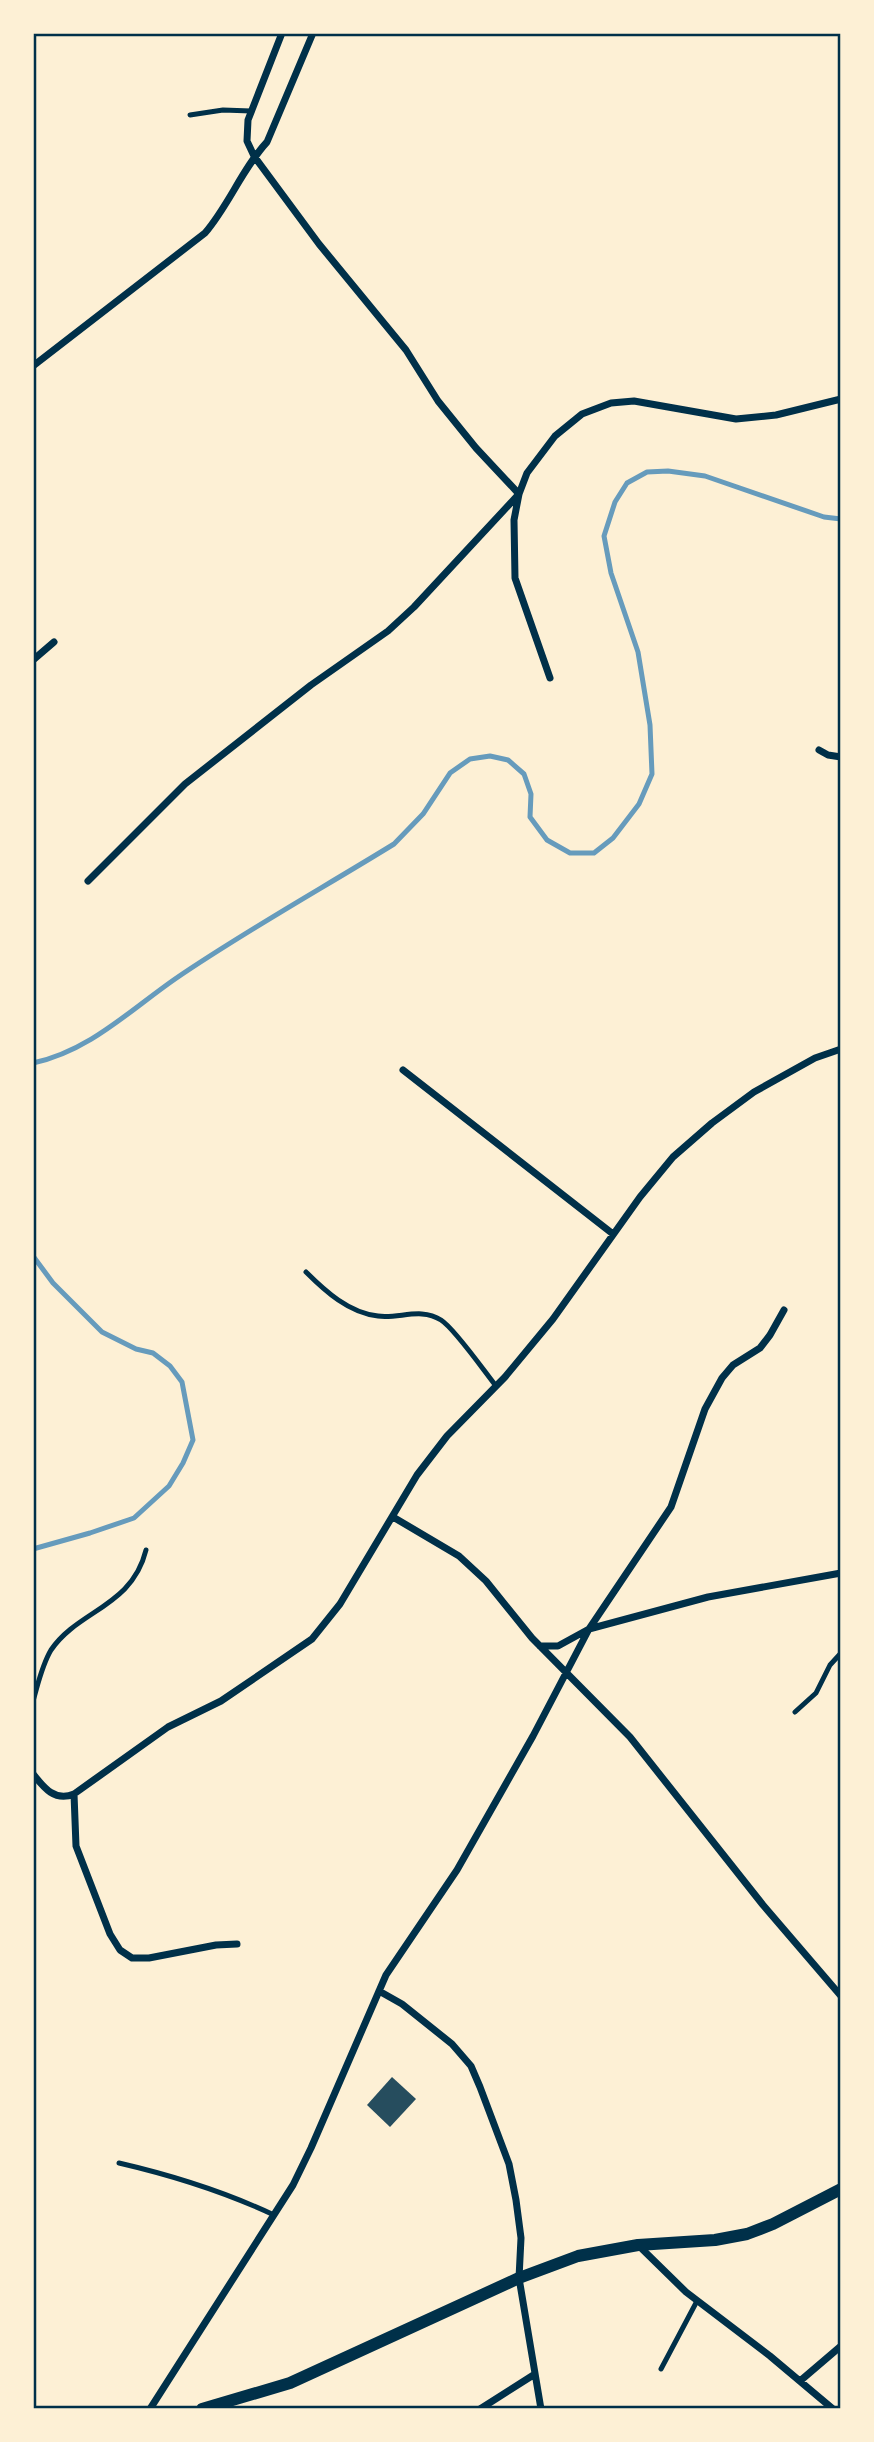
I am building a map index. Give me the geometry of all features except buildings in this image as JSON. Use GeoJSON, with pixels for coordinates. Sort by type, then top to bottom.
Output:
{"type":"FeatureCollection","features":[{"type":"Feature","properties":{"kind":"street"},"geometry":{"type":"LineString","coordinates":[[282,33],[248,120],[247,141],[254,156],[319,244],[406,350],[439,401],[476,449],[519,494]]}},
{"type":"Feature","properties":{"kind":"street"},"geometry":{"type":"LineString","coordinates":[[33,366],[205,233],[228,203],[254,156],[267,142],[313,33]]}},
{"type":"Feature","properties":{"kind":"street"},"geometry":{"type":"LineString","coordinates":[[550,678],[514,578],[514,520],[519,494],[527,473],[555,436],[582,415],[611,403],[634,401],[736,419],[776,415],[841,399]]}},
{"type":"Feature","properties":{"kind":"street"},"geometry":{"type":"LineString","coordinates":[[88,881],[185,784],[311,685],[388,631],[414,607],[519,494]]}},
{"type":"Feature","properties":{"kind":"street"},"geometry":{"type":"LineString","coordinates":[[33,660],[54,642]]}},
{"type":"Feature","properties":{"kind":"street"},"geometry":{"type":"LineString","coordinates":[[819,750],[841,757]]}},
{"type":"Feature","properties":{"kind":"street"},"geometry":{"type":"LineString","coordinates":[[33,1774],[43,1788],[56,1796],[67,1797],[74,1794],[168,1727],[221,1701],[312,1639],[340,1604],[417,1475],[447,1436],[496,1386],[553,1319],[640,1197],[673,1157],[712,1123],[754,1092],[792,1069],[841,1049]]}},
{"type":"Feature","properties":{"kind":"street"},"geometry":{"type":"LineString","coordinates":[[403,1070],[613,1234]]}},
{"type":"Feature","properties":{"kind":"street"},"geometry":{"type":"LineString","coordinates":[[150,2409],[274,2215],[311,2148],[386,1975],[457,1870],[533,1736],[589,1629],[671,1507],[705,1409],[722,1378],[733,1365],[760,1348],[784,1310]]}},
{"type":"Feature","properties":{"kind":"street"},"geometry":{"type":"LineString","coordinates":[[393,1517],[439,1543],[473,1568],[540,1646],[630,1737],[763,1905],[841,1996]]}},
{"type":"Feature","properties":{"kind":"street"},"geometry":{"type":"LineString","coordinates":[[540,1646],[558,1646],[589,1629],[708,1597],[841,1573]]}},
{"type":"Feature","properties":{"kind":"street"},"geometry":{"type":"LineString","coordinates":[[74,1794],[76,1846],[110,1934],[120,1950],[132,1958],[149,1958],[216,1945],[237,1944]]}},
{"type":"Feature","properties":{"kind":"street"},"geometry":{"type":"LineString","coordinates":[[379,1991],[430,2024],[471,2066],[509,2164],[521,2238],[519,2278],[541,2409]]}},
{"type":"Feature","properties":{"kind":"street"},"geometry":{"type":"LineString","coordinates":[[202,2409],[290,2382],[519,2278],[578,2256],[638,2245],[715,2240],[747,2234],[773,2224],[841,2189]]}},
{"type":"Feature","properties":{"kind":"street"},"geometry":{"type":"LineString","coordinates":[[638,2245],[697,2301],[833,2409]]}},
{"type":"Feature","properties":{"kind":"street"},"geometry":{"type":"LineString","coordinates":[[800,2381],[841,2346]]}},
{"type":"Feature","properties":{"kind":"street"},"geometry":{"type":"LineString","coordinates":[[480,2409],[535,2374]]}},
{"type":"Feature","properties":{"kind":"lane"},"geometry":{"type":"LineString","coordinates":[[190,115],[223,110],[251,111]]}},
{"type":"Feature","properties":{"kind":"lane"},"geometry":{"type":"LineString","coordinates":[[306,1272],[324,1290],[364,1313],[379,1317],[417,1313],[443,1321],[496,1386]]}},
{"type":"Feature","properties":{"kind":"lane"},"geometry":{"type":"LineString","coordinates":[[33,1701],[51,1650],[67,1632],[107,1606],[121,1592],[135,1577],[146,1550]]}},
{"type":"Feature","properties":{"kind":"lane"},"geometry":{"type":"LineString","coordinates":[[795,1712],[816,1693],[830,1665],[841,1654]]}},
{"type":"Feature","properties":{"kind":"lane"},"geometry":{"type":"LineString","coordinates":[[120,2162],[183,2178],[237,2197],[274,2215]]}},
{"type":"Feature","properties":{"kind":"lane"},"geometry":{"type":"LineString","coordinates":[[661,2369],[697,2301]]}},
{"type":"Feature","properties":{"kind":"waterway"},"geometry":{"type":"LineString","coordinates":[[33,1063],[90,1040],[202,961],[394,844],[423,814],[450,773],[470,759],[490,756],[508,760],[524,774],[531,794],[530,817],[547,840],[570,853],[594,853],[613,838],[639,804],[652,774],[650,725],[638,652],[611,573],[604,536],[615,502],[627,483],[647,472],[668,471],[705,476],[824,517],[841,519]]}},
{"type":"Feature","properties":{"kind":"waterway"},"geometry":{"type":"LineString","coordinates":[[33,1256],[53,1283],[102,1332],[136,1349],[153,1353],[170,1366],[182,1382],[193,1440],[169,1486],[134,1518],[33,1549]]}}]}
